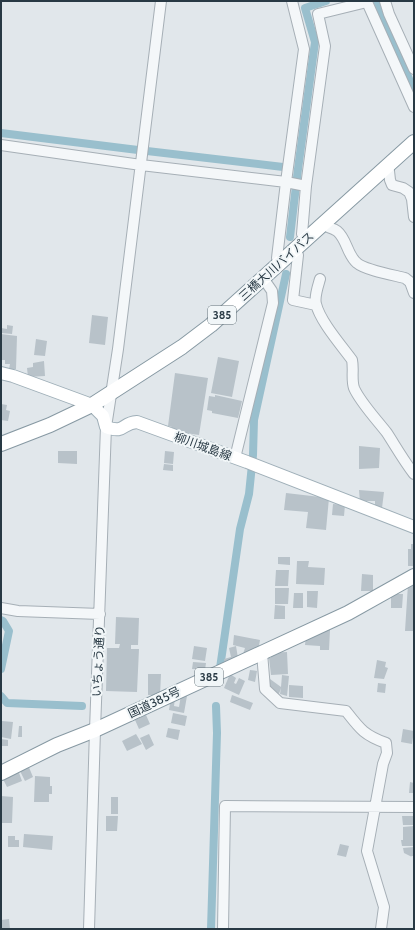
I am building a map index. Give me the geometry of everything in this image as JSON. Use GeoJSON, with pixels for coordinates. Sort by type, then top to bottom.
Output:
{"type":"FeatureCollection","features":[{"type":"Feature","properties":{"kind":"highway","name":"三橋大川バイパス"},"geometry":{"type":"LineString","coordinates":[[1,444],[50,425],[92,405],[182,347],[210,325],[414,142]]}},
{"type":"Feature","properties":{"kind":"highway","name":"国道385号"},"geometry":{"type":"LineString","coordinates":[[1,774],[56,745],[95,730],[348,613],[414,576]]}},
{"type":"Feature","properties":{"kind":"main road"},"geometry":{"type":"LineString","coordinates":[[1,373],[92,405],[103,416],[106,427]]}},
{"type":"Feature","properties":{"kind":"main road","name":"柳川城島線"},"geometry":{"type":"LineString","coordinates":[[106,427],[119,430],[133,422],[137,422],[414,527]]}},
{"type":"Feature","properties":{"kind":"street","name":"いちょう通り"},"geometry":{"type":"LineString","coordinates":[[89,929],[106,427],[162,1]]}},
{"type":"Feature","properties":{"kind":"street"},"geometry":{"type":"LineString","coordinates":[[292,1],[304,48],[296,184],[302,234]]}},
{"type":"Feature","properties":{"kind":"street"},"geometry":{"type":"LineString","coordinates":[[385,1],[389,14],[414,69]]}},
{"type":"Feature","properties":{"kind":"street"},"geometry":{"type":"LineString","coordinates":[[277,258],[296,184],[325,46],[318,14],[367,2],[414,107]]}},
{"type":"Feature","properties":{"kind":"street"},"geometry":{"type":"LineString","coordinates":[[1,145],[141,165],[296,184]]}},
{"type":"Feature","properties":{"kind":"street"},"geometry":{"type":"LineString","coordinates":[[390,171],[390,180],[392,185],[410,192],[414,217]]}},
{"type":"Feature","properties":{"kind":"street"},"geometry":{"type":"LineString","coordinates":[[328,227],[337,231],[351,257],[357,263],[364,267],[412,280],[414,292]]}},
{"type":"Feature","properties":{"kind":"street"},"geometry":{"type":"LineString","coordinates":[[298,254],[293,300],[316,305]]}},
{"type":"Feature","properties":{"kind":"street"},"geometry":{"type":"LineString","coordinates":[[235,458],[273,303],[272,291],[263,278]]}},
{"type":"Feature","properties":{"kind":"street"},"geometry":{"type":"LineString","coordinates":[[320,279],[316,305],[324,320],[352,360],[353,386],[357,394],[387,433],[414,474]]}},
{"type":"Feature","properties":{"kind":"street"},"geometry":{"type":"LineString","coordinates":[[1,608],[18,611],[100,614]]}},
{"type":"Feature","properties":{"kind":"street"},"geometry":{"type":"LineString","coordinates":[[262,653],[265,689],[280,703],[346,711],[364,733],[386,743],[387,753],[383,764],[367,851],[384,907],[381,929]]}},
{"type":"Feature","properties":{"kind":"street"},"geometry":{"type":"LineString","coordinates":[[223,929],[225,806],[414,807]]}},
{"type":"Feature","properties":{"kind":"building"},"geometry":{"type":"Polygon","coordinates":[[[92,315],[108,317],[105,345],[89,343],[92,315]]]}},
{"type":"Feature","properties":{"kind":"building"},"geometry":{"type":"Polygon","coordinates":[[[7,325],[13,326],[12,334],[1,333],[1,328],[7,329],[7,325]]]}},
{"type":"Feature","properties":{"kind":"building"},"geometry":{"type":"Polygon","coordinates":[[[1,334],[17,336],[16,369],[9,369],[10,364],[5,364],[5,360],[1,360],[1,334]]]}},
{"type":"Feature","properties":{"kind":"building"},"geometry":{"type":"Polygon","coordinates":[[[36,339],[47,341],[45,356],[34,355],[36,339]]]}},
{"type":"Feature","properties":{"kind":"building"},"geometry":{"type":"Polygon","coordinates":[[[218,357],[239,361],[232,397],[211,393],[218,357]]]}},
{"type":"Feature","properties":{"kind":"building"},"geometry":{"type":"Polygon","coordinates":[[[44,361],[45,376],[28,377],[27,368],[33,367],[33,363],[44,361]]]}},
{"type":"Feature","properties":{"kind":"building"},"geometry":{"type":"Polygon","coordinates":[[[175,373],[208,378],[199,435],[172,431],[172,427],[168,426],[175,373]]]}},
{"type":"Feature","properties":{"kind":"building"},"geometry":{"type":"Polygon","coordinates":[[[215,395],[242,401],[238,418],[212,413],[212,411],[207,410],[209,396],[215,397],[215,395]]]}},
{"type":"Feature","properties":{"kind":"building"},"geometry":{"type":"Polygon","coordinates":[[[1,404],[7,405],[6,410],[10,411],[8,421],[1,420],[1,404]]]}},
{"type":"Feature","properties":{"kind":"building"},"geometry":{"type":"Polygon","coordinates":[[[359,446],[380,448],[379,468],[359,469],[359,446]]]}},
{"type":"Feature","properties":{"kind":"building"},"geometry":{"type":"Polygon","coordinates":[[[58,451],[77,451],[77,464],[58,463],[58,451]]]}},
{"type":"Feature","properties":{"kind":"building"},"geometry":{"type":"Polygon","coordinates":[[[165,451],[174,452],[173,464],[164,463],[165,451]]]}},
{"type":"Feature","properties":{"kind":"building"},"geometry":{"type":"Polygon","coordinates":[[[164,464],[173,465],[173,471],[163,470],[164,464]]]}},
{"type":"Feature","properties":{"kind":"building"},"geometry":{"type":"Polygon","coordinates":[[[359,490],[384,492],[382,508],[375,508],[375,501],[360,503],[359,490]]]}},
{"type":"Feature","properties":{"kind":"building"},"geometry":{"type":"Polygon","coordinates":[[[286,493],[329,498],[326,530],[306,528],[308,512],[284,510],[286,493]]]}},
{"type":"Feature","properties":{"kind":"building"},"geometry":{"type":"Polygon","coordinates":[[[333,504],[345,505],[344,516],[332,515],[333,504]]]}},
{"type":"Feature","properties":{"kind":"building"},"geometry":{"type":"Polygon","coordinates":[[[411,544],[414,544],[414,566],[408,566],[408,549],[411,549],[411,544]]]}},
{"type":"Feature","properties":{"kind":"building"},"geometry":{"type":"Polygon","coordinates":[[[278,557],[290,557],[290,565],[278,564],[278,557]]]}},
{"type":"Feature","properties":{"kind":"building"},"geometry":{"type":"Polygon","coordinates":[[[297,561],[309,561],[308,567],[325,568],[324,585],[296,584],[297,561]]]}},
{"type":"Feature","properties":{"kind":"building"},"geometry":{"type":"Polygon","coordinates":[[[276,570],[289,570],[288,586],[275,586],[276,570]]]}},
{"type":"Feature","properties":{"kind":"building"},"geometry":{"type":"Polygon","coordinates":[[[362,574],[373,575],[373,591],[361,591],[362,574]]]}},
{"type":"Feature","properties":{"kind":"building"},"geometry":{"type":"Polygon","coordinates":[[[408,584],[414,584],[414,631],[405,631],[408,584]]]}},
{"type":"Feature","properties":{"kind":"building"},"geometry":{"type":"Polygon","coordinates":[[[275,588],[289,588],[288,604],[275,604],[275,588]]]}},
{"type":"Feature","properties":{"kind":"building"},"geometry":{"type":"Polygon","coordinates":[[[307,591],[318,591],[317,608],[307,607],[307,591]]]}},
{"type":"Feature","properties":{"kind":"building"},"geometry":{"type":"Polygon","coordinates":[[[294,593],[303,593],[303,608],[293,608],[294,593]]]}},
{"type":"Feature","properties":{"kind":"building"},"geometry":{"type":"Polygon","coordinates":[[[391,594],[403,594],[402,608],[391,608],[391,594]]]}},
{"type":"Feature","properties":{"kind":"building"},"geometry":{"type":"Polygon","coordinates":[[[275,605],[285,606],[285,619],[274,619],[275,605]]]}},
{"type":"Feature","properties":{"kind":"building"},"geometry":{"type":"Polygon","coordinates":[[[116,617],[139,618],[138,645],[131,645],[131,649],[139,649],[137,692],[106,691],[107,648],[119,648],[120,644],[115,644],[116,617]]]}},
{"type":"Feature","properties":{"kind":"building"},"geometry":{"type":"Polygon","coordinates":[[[317,630],[330,630],[329,650],[320,650],[320,646],[305,645],[306,636],[317,630]]]}},
{"type":"Feature","properties":{"kind":"building"},"geometry":{"type":"Polygon","coordinates":[[[234,635],[260,640],[258,651],[243,654],[245,648],[233,645],[234,635]]]}},
{"type":"Feature","properties":{"kind":"building"},"geometry":{"type":"Polygon","coordinates":[[[194,646],[207,648],[205,661],[192,659],[194,646]]]}},
{"type":"Feature","properties":{"kind":"building"},"geometry":{"type":"Polygon","coordinates":[[[236,646],[238,658],[225,666],[224,659],[231,657],[229,648],[236,646]]]}},
{"type":"Feature","properties":{"kind":"building"},"geometry":{"type":"Polygon","coordinates":[[[287,652],[288,674],[271,675],[269,658],[271,658],[270,653],[287,652]]]}},
{"type":"Feature","properties":{"kind":"building"},"geometry":{"type":"Polygon","coordinates":[[[377,660],[386,662],[385,667],[388,668],[384,679],[374,678],[377,660]]]}},
{"type":"Feature","properties":{"kind":"building"},"geometry":{"type":"Polygon","coordinates":[[[193,662],[206,663],[205,670],[192,669],[193,662]]]}},
{"type":"Feature","properties":{"kind":"building"},"geometry":{"type":"Polygon","coordinates":[[[250,670],[257,671],[255,682],[248,680],[250,670]]]}},
{"type":"Feature","properties":{"kind":"building"},"geometry":{"type":"Polygon","coordinates":[[[148,674],[161,674],[160,695],[148,695],[148,674]]]}},
{"type":"Feature","properties":{"kind":"building"},"geometry":{"type":"Polygon","coordinates":[[[230,674],[236,678],[234,683],[236,684],[239,678],[245,681],[239,695],[224,688],[230,674]]]}},
{"type":"Feature","properties":{"kind":"building"},"geometry":{"type":"Polygon","coordinates":[[[282,675],[289,676],[287,696],[280,694],[281,688],[279,694],[269,687],[270,679],[281,687],[282,675]]]}},
{"type":"Feature","properties":{"kind":"building"},"geometry":{"type":"Polygon","coordinates":[[[378,683],[386,684],[385,693],[377,692],[378,683]]]}},
{"type":"Feature","properties":{"kind":"building"},"geometry":{"type":"Polygon","coordinates":[[[289,685],[303,686],[303,698],[289,697],[289,685]]]}},
{"type":"Feature","properties":{"kind":"building"},"geometry":{"type":"Polygon","coordinates":[[[181,695],[187,696],[184,713],[169,710],[171,697],[175,698],[174,706],[179,707],[181,695]]]}},
{"type":"Feature","properties":{"kind":"building"},"geometry":{"type":"Polygon","coordinates":[[[232,695],[253,703],[250,710],[230,702],[232,695]]]}},
{"type":"Feature","properties":{"kind":"building"},"geometry":{"type":"Polygon","coordinates":[[[173,713],[187,716],[185,726],[171,723],[173,713]]]}},
{"type":"Feature","properties":{"kind":"building"},"geometry":{"type":"Polygon","coordinates":[[[146,715],[150,724],[139,729],[135,720],[146,715]]]}},
{"type":"Feature","properties":{"kind":"building"},"geometry":{"type":"Polygon","coordinates":[[[2,721],[13,722],[11,739],[1,737],[2,721]]]}},
{"type":"Feature","properties":{"kind":"building"},"geometry":{"type":"Polygon","coordinates":[[[19,726],[22,726],[22,737],[18,737],[19,726]]]}},
{"type":"Feature","properties":{"kind":"building"},"geometry":{"type":"Polygon","coordinates":[[[168,728],[180,730],[178,740],[166,737],[168,728]]]}},
{"type":"Feature","properties":{"kind":"building"},"geometry":{"type":"Polygon","coordinates":[[[403,729],[414,731],[412,744],[401,742],[403,729]]]}},
{"type":"Feature","properties":{"kind":"building"},"geometry":{"type":"Polygon","coordinates":[[[136,734],[142,744],[127,751],[122,741],[136,734]]]}},
{"type":"Feature","properties":{"kind":"building"},"geometry":{"type":"Polygon","coordinates":[[[149,734],[154,745],[146,750],[140,738],[149,734]]]}},
{"type":"Feature","properties":{"kind":"building"},"geometry":{"type":"Polygon","coordinates":[[[1,739],[8,740],[8,746],[1,746],[1,739]]]}},
{"type":"Feature","properties":{"kind":"building"},"geometry":{"type":"Polygon","coordinates":[[[28,765],[33,777],[25,781],[19,769],[28,765]]]}},
{"type":"Feature","properties":{"kind":"building"},"geometry":{"type":"Polygon","coordinates":[[[18,770],[22,781],[7,787],[2,777],[18,770]]]}},
{"type":"Feature","properties":{"kind":"building"},"geometry":{"type":"Polygon","coordinates":[[[35,776],[50,777],[52,794],[49,794],[49,802],[34,802],[35,776]]]}},
{"type":"Feature","properties":{"kind":"building"},"geometry":{"type":"Polygon","coordinates":[[[410,782],[414,783],[414,793],[409,793],[410,782]]]}},
{"type":"Feature","properties":{"kind":"building"},"geometry":{"type":"Polygon","coordinates":[[[1,796],[13,797],[12,823],[1,823],[1,796]]]}},
{"type":"Feature","properties":{"kind":"building"},"geometry":{"type":"Polygon","coordinates":[[[111,797],[118,797],[118,814],[111,814],[111,797]]]}},
{"type":"Feature","properties":{"kind":"building"},"geometry":{"type":"Polygon","coordinates":[[[106,816],[118,816],[117,831],[106,831],[106,816]]]}},
{"type":"Feature","properties":{"kind":"building"},"geometry":{"type":"Polygon","coordinates":[[[402,816],[414,816],[414,825],[403,825],[402,816]]]}},
{"type":"Feature","properties":{"kind":"building"},"geometry":{"type":"Polygon","coordinates":[[[414,826],[414,846],[402,846],[401,840],[403,840],[403,827],[414,826]]]}},
{"type":"Feature","properties":{"kind":"building"},"geometry":{"type":"Polygon","coordinates":[[[24,834],[53,836],[52,850],[23,847],[24,834]]]}},
{"type":"Feature","properties":{"kind":"building"},"geometry":{"type":"Polygon","coordinates":[[[8,836],[15,836],[15,840],[19,840],[19,847],[8,847],[8,836]]]}},
{"type":"Feature","properties":{"kind":"building"},"geometry":{"type":"Polygon","coordinates":[[[340,844],[349,846],[346,857],[337,855],[340,844]]]}},
{"type":"Feature","properties":{"kind":"building"},"geometry":{"type":"Polygon","coordinates":[[[414,847],[414,856],[411,856],[412,857],[404,853],[403,848],[414,847]]]}},
{"type":"Feature","properties":{"kind":"building"},"geometry":{"type":"Polygon","coordinates":[[[9,919],[10,929],[1,929],[1,920],[9,919]]]}},
{"type":"Feature","properties":{"kind":"waterway"},"geometry":{"type":"LineString","coordinates":[[290,237],[315,42],[305,8],[326,1]]}},
{"type":"Feature","properties":{"kind":"waterway"},"geometry":{"type":"LineString","coordinates":[[377,1],[414,91]]}},
{"type":"Feature","properties":{"kind":"waterway"},"geometry":{"type":"LineString","coordinates":[[1,133],[138,150]]}},
{"type":"Feature","properties":{"kind":"waterway"},"geometry":{"type":"LineString","coordinates":[[147,151],[283,167]]}},
{"type":"Feature","properties":{"kind":"waterway"},"geometry":{"type":"LineString","coordinates":[[220,668],[240,529],[249,494],[253,455],[254,420],[286,274]]}},
{"type":"Feature","properties":{"kind":"waterway"},"geometry":{"type":"LineString","coordinates":[[1,620],[9,631],[1,669]]}},
{"type":"Feature","properties":{"kind":"waterway"},"geometry":{"type":"LineString","coordinates":[[1,696],[7,703],[82,706]]}},
{"type":"Feature","properties":{"kind":"waterway"},"geometry":{"type":"LineString","coordinates":[[211,929],[217,733],[216,706]]}}]}
